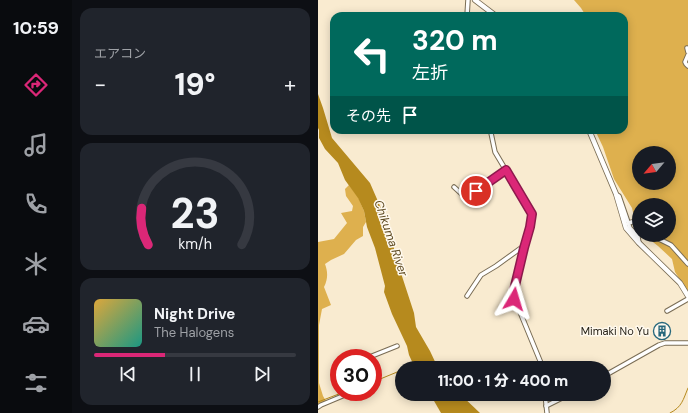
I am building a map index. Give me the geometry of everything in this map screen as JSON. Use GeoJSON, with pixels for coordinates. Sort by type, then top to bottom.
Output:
{"type":"FeatureCollection","features":[{"type":"Feature","properties":{"kind":"main road"},"geometry":{"type":"LineString","coordinates":[[475,0],[491,12]]}},
{"type":"Feature","properties":{"kind":"main road"},"geometry":{"type":"LineString","coordinates":[[591,134],[616,194],[626,228],[639,243],[680,283],[688,296]]}},
{"type":"Feature","properties":{"kind":"street"},"geometry":{"type":"LineString","coordinates":[[467,12],[468,0]]}},
{"type":"Feature","properties":{"kind":"street"},"geometry":{"type":"LineString","coordinates":[[688,55],[685,62],[688,66]]}},
{"type":"Feature","properties":{"kind":"street"},"geometry":{"type":"LineString","coordinates":[[491,134],[495,152],[532,214],[513,295],[540,361]]}},
{"type":"Feature","properties":{"kind":"street"},"geometry":{"type":"LineString","coordinates":[[454,187],[466,198],[506,170]]}},
{"type":"Feature","properties":{"kind":"street"},"geometry":{"type":"LineString","coordinates":[[616,194],[619,196],[630,228],[638,238],[639,243]]}},
{"type":"Feature","properties":{"kind":"street"},"geometry":{"type":"LineString","coordinates":[[664,242],[671,246],[688,264]]}},
{"type":"Feature","properties":{"kind":"street"},"geometry":{"type":"LineString","coordinates":[[467,296],[481,275],[521,248],[524,248]]}},
{"type":"Feature","properties":{"kind":"street"},"geometry":{"type":"LineString","coordinates":[[667,311],[688,299]]}},
{"type":"Feature","properties":{"kind":"street"},"geometry":{"type":"LineString","coordinates":[[611,372],[659,345],[665,343],[688,343]]}},
{"type":"Feature","properties":{"kind":"street"},"geometry":{"type":"LineString","coordinates":[[382,352],[397,346]]}},
{"type":"Feature","properties":{"kind":"street"},"geometry":{"type":"LineString","coordinates":[[318,407],[332,401]]}},
{"type":"Feature","properties":{"kind":"street"},"geometry":{"type":"LineString","coordinates":[[546,401],[546,413]]}},
{"type":"Feature","properties":{"kind":"street"},"geometry":{"type":"LineString","coordinates":[[546,406],[556,401]]}},
{"type":"Feature","properties":{"kind":"shaded area"},"geometry":{"type":"Polygon","coordinates":[[[574,0],[688,0],[688,292],[675,272],[672,259],[653,242],[676,242],[676,198],[632,198],[632,208],[614,179],[597,134],[628,134],[628,12],[584,12],[574,0]]]}},
{"type":"Feature","properties":{"kind":"shaded area"},"geometry":{"type":"Polygon","coordinates":[[[349,185],[358,197],[364,211],[366,222],[363,227],[363,236],[356,240],[344,254],[325,264],[327,276],[324,287],[331,305],[322,309],[319,325],[319,383],[326,401],[318,405],[318,242],[334,239],[347,223],[341,213],[352,211],[353,206],[346,196],[345,189],[349,185]]]}},
{"type":"Feature","properties":{"kind":"water","name":"Chikuma River"},"geometry":{"type":"Polygon","coordinates":[[[318,94],[332,138],[370,183],[387,222],[384,223],[390,234],[414,313],[416,327],[435,361],[412,361],[384,292],[385,286],[375,248],[367,227],[364,211],[358,198],[345,180],[338,163],[325,149],[319,138],[318,94]]]}},
{"type":"Feature","properties":{"kind":"water"},"geometry":{"type":"Polygon","coordinates":[[[434,401],[467,401],[480,413],[441,413],[434,401]]]}},
{"type":"Feature","properties":{"kind":"waterway"},"geometry":{"type":"LineString","coordinates":[[382,378],[395,373]]}},
{"type":"Feature","properties":{"kind":"waterway"},"geometry":{"type":"LineString","coordinates":[[670,413],[680,406],[688,388]]}},
{"type":"Feature","properties":{"kind":"waterway"},"geometry":{"type":"LineString","coordinates":[[318,402],[330,397]]}},
{"type":"Feature","properties":{"kind":"place","name":"Mimaki No Yu"},"geometry":{"type":"Point","coordinates":[662,331]}},
{"type":"Feature","properties":{"kind":"route"},"geometry":{"type":"LineString","coordinates":[[476,191],[506,170],[532,214],[514,290],[514,299]]}}]}
